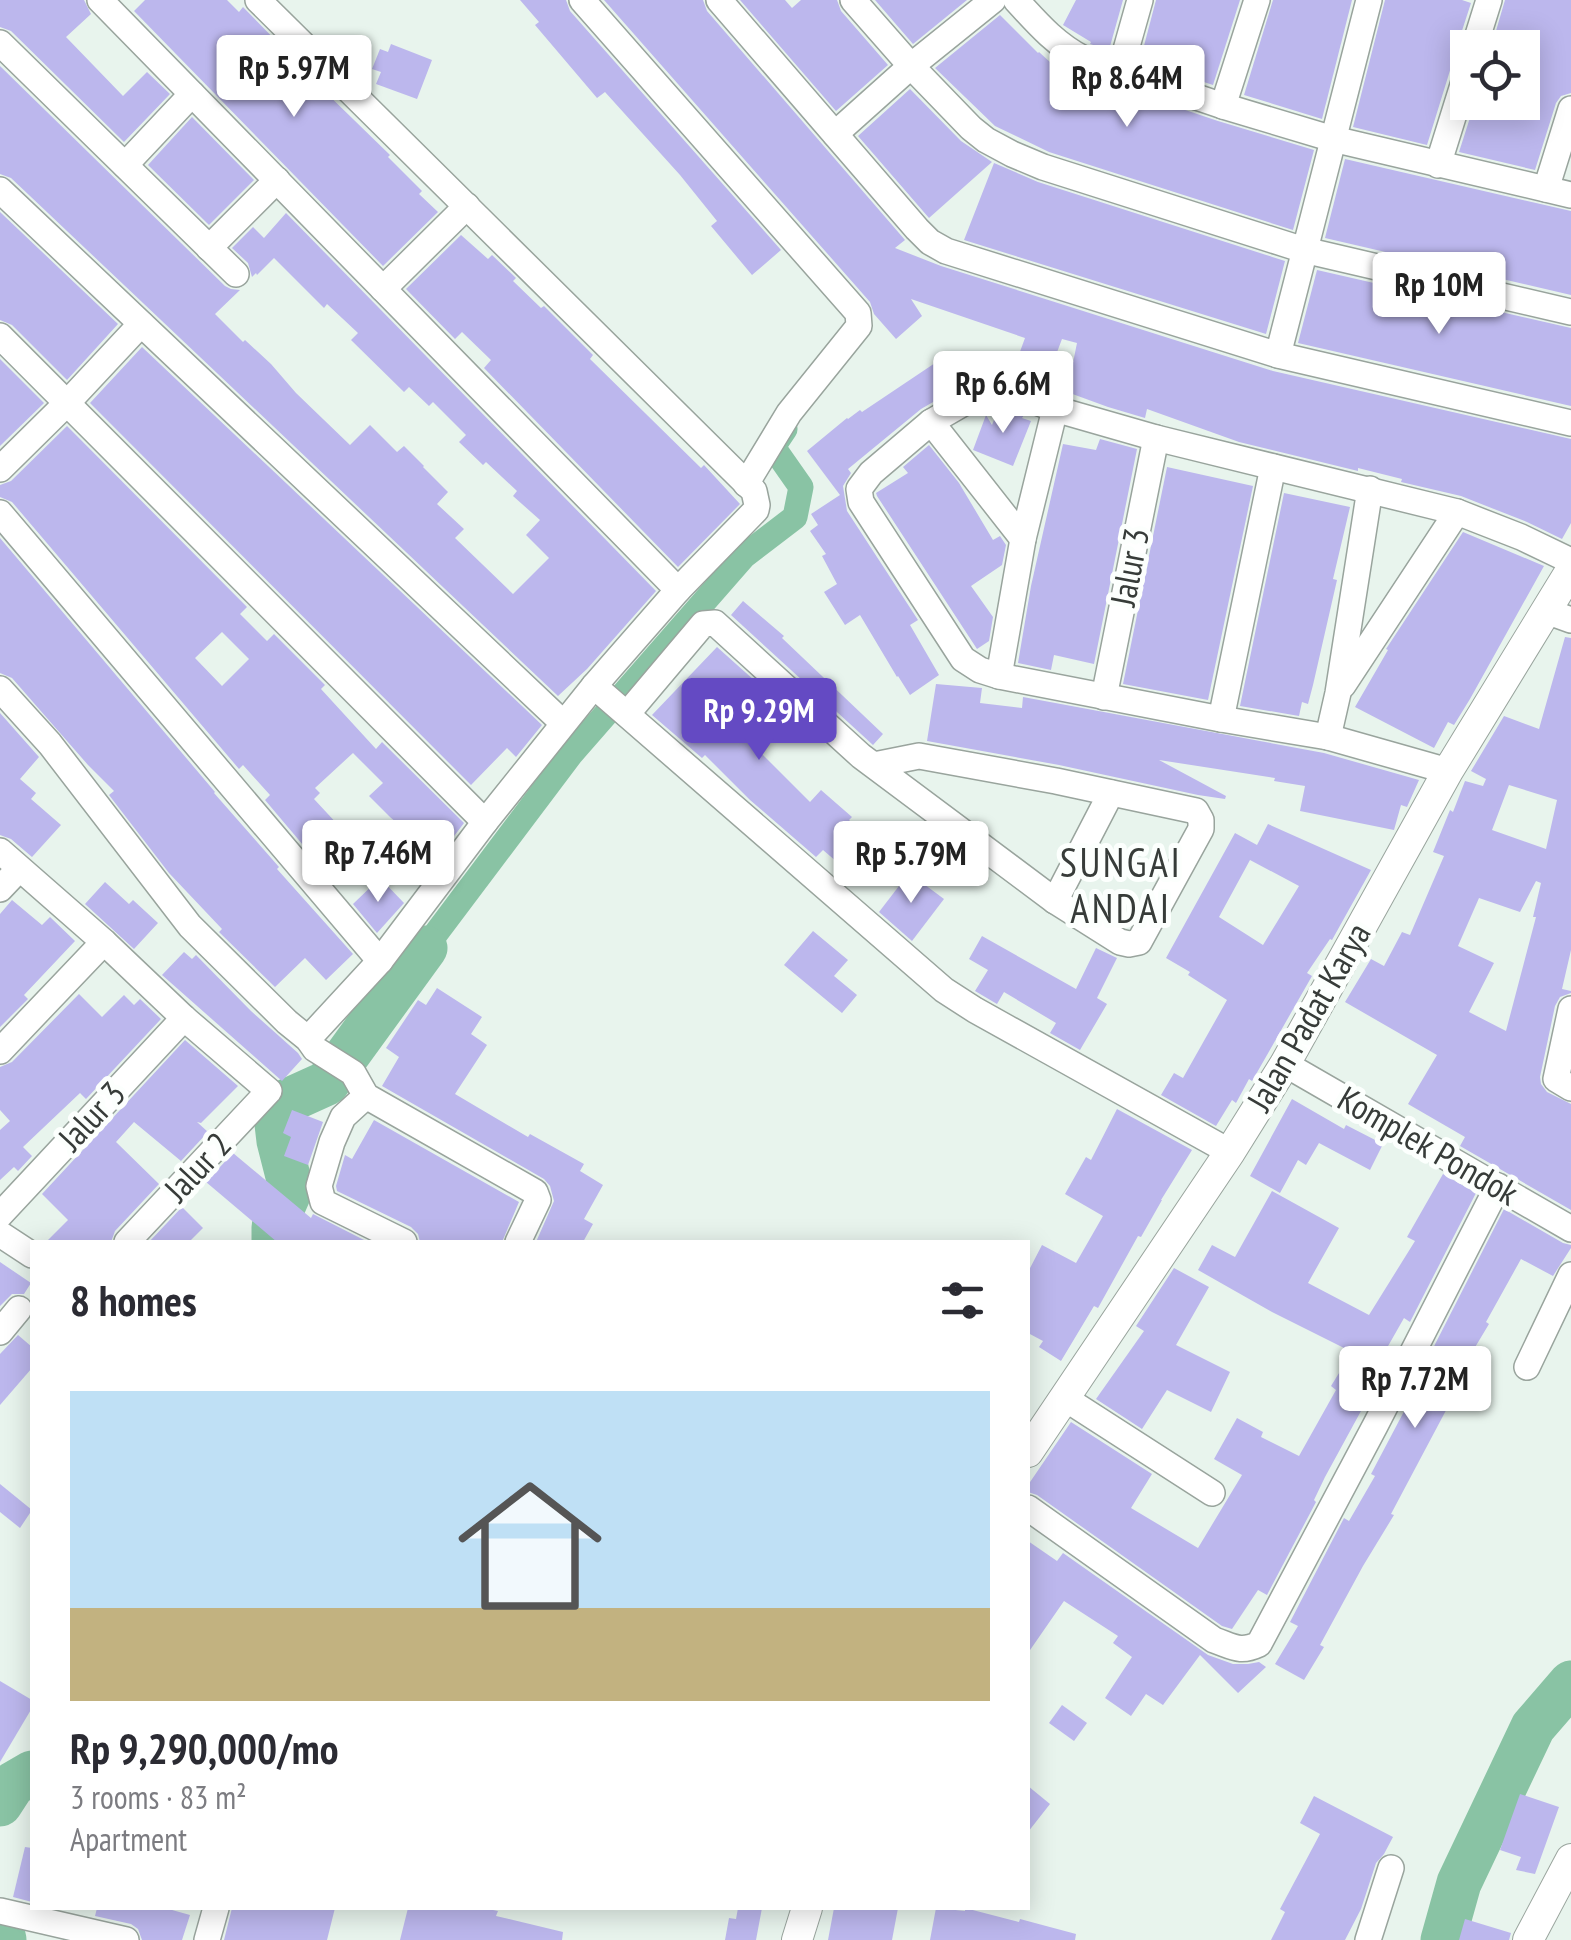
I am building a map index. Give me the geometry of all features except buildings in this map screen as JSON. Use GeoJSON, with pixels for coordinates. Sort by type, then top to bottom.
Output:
{"type":"FeatureCollection","features":[{"type":"Feature","properties":{"kind":"street"},"geometry":{"type":"LineString","coordinates":[[258,0],[754,491],[756,510],[678,590],[612,702]]}},
{"type":"Feature","properties":{"kind":"street"},"geometry":{"type":"LineString","coordinates":[[582,0],[858,313],[859,326],[789,412],[746,484]]}},
{"type":"Feature","properties":{"kind":"street"},"geometry":{"type":"LineString","coordinates":[[720,0],[916,229],[946,251],[1278,354],[1571,423]]}},
{"type":"Feature","properties":{"kind":"street"},"geometry":{"type":"LineString","coordinates":[[854,0],[971,128],[1012,154],[1304,250],[1571,312]]}},
{"type":"Feature","properties":{"kind":"street"},"geometry":{"type":"LineString","coordinates":[[835,134],[993,0]]}},
{"type":"Feature","properties":{"kind":"street"},"geometry":{"type":"LineString","coordinates":[[1016,0],[1066,50],[1120,72],[1332,139],[1559,192],[1571,109]]}},
{"type":"Feature","properties":{"kind":"street"},"geometry":{"type":"LineString","coordinates":[[1120,72],[1140,0]]}},
{"type":"Feature","properties":{"kind":"street"},"geometry":{"type":"LineString","coordinates":[[1223,106],[1257,0]]}},
{"type":"Feature","properties":{"kind":"street"},"geometry":{"type":"LineString","coordinates":[[1278,354],[1369,0]]}},
{"type":"Feature","properties":{"kind":"street"},"geometry":{"type":"LineString","coordinates":[[1479,30],[1488,0]]}},
{"type":"Feature","properties":{"kind":"street"},"geometry":{"type":"LineString","coordinates":[[107,2],[192,94],[678,590]]}},
{"type":"Feature","properties":{"kind":"street"},"geometry":{"type":"LineString","coordinates":[[0,43],[236,274]]}},
{"type":"Feature","properties":{"kind":"street"},"geometry":{"type":"LineString","coordinates":[[125,165],[192,94]]}},
{"type":"Feature","properties":{"kind":"street"},"geometry":{"type":"LineString","coordinates":[[1438,166],[1452,120]]}},
{"type":"Feature","properties":{"kind":"street"},"geometry":{"type":"LineString","coordinates":[[209,248],[277,180]]}},
{"type":"Feature","properties":{"kind":"street"},"geometry":{"type":"LineString","coordinates":[[0,190],[563,723]]}},
{"type":"Feature","properties":{"kind":"street"},"geometry":{"type":"LineString","coordinates":[[384,289],[467,206]]}},
{"type":"Feature","properties":{"kind":"street"},"geometry":{"type":"LineString","coordinates":[[0,469],[141,324]]}},
{"type":"Feature","properties":{"kind":"street"},"geometry":{"type":"LineString","coordinates":[[0,336],[485,822]]}},
{"type":"Feature","properties":{"kind":"street"},"geometry":{"type":"LineString","coordinates":[[1448,771],[1328,737],[980,670],[963,658],[861,502],[860,489],[870,473],[931,422],[976,396],[996,390],[1156,438],[1456,512],[1571,560]]}},
{"type":"Feature","properties":{"kind":"street"},"geometry":{"type":"LineString","coordinates":[[1000,676],[1023,539],[1055,409]]}},
{"type":"Feature","properties":{"kind":"street"},"geometry":{"type":"LineString","coordinates":[[931,422],[1023,539]]}},
{"type":"Feature","properties":{"kind":"street","name":"Jalur 3"},"geometry":{"type":"LineString","coordinates":[[1104,696],[1156,438]]}},
{"type":"Feature","properties":{"kind":"street"},"geometry":{"type":"LineString","coordinates":[[1221,719],[1272,466]]}},
{"type":"Feature","properties":{"kind":"street"},"geometry":{"type":"LineString","coordinates":[[1328,737],[1370,489]]}},
{"type":"Feature","properties":{"kind":"street"},"geometry":{"type":"LineString","coordinates":[[0,512],[380,960]]}},
{"type":"Feature","properties":{"kind":"street"},"geometry":{"type":"LineString","coordinates":[[1338,693],[1456,512]]}},
{"type":"Feature","properties":{"kind":"street","name":"Jalan Padat Karya"},"geometry":{"type":"LineString","coordinates":[[1030,1449],[1285,1064],[1448,771],[1558,615],[1571,570]]}},
{"type":"Feature","properties":{"kind":"street"},"geometry":{"type":"LineString","coordinates":[[317,1048],[563,723],[612,702],[704,624],[715,622],[874,765],[1055,901],[1120,942],[1139,942],[1201,829],[1196,811],[1111,793],[918,756],[874,765]]}},
{"type":"Feature","properties":{"kind":"street"},"geometry":{"type":"LineString","coordinates":[[0,689],[50,744],[190,926],[317,1048],[353,1073],[366,1096],[535,1192],[538,1200],[519,1240]]}},
{"type":"Feature","properties":{"kind":"street"},"geometry":{"type":"LineString","coordinates":[[612,702],[944,990],[1230,1152]]}},
{"type":"Feature","properties":{"kind":"street"},"geometry":{"type":"LineString","coordinates":[[1055,901],[1111,793]]}},
{"type":"Feature","properties":{"kind":"street"},"geometry":{"type":"LineString","coordinates":[[0,890],[10,860],[184,1018]]}},
{"type":"Feature","properties":{"kind":"street"},"geometry":{"type":"LineString","coordinates":[[0,1051],[104,942]]}},
{"type":"Feature","properties":{"kind":"street"},"geometry":{"type":"LineString","coordinates":[[1563,1084],[1571,1009]]}},
{"type":"Feature","properties":{"kind":"street","name":"Jalur 3"},"geometry":{"type":"LineString","coordinates":[[0,1215],[184,1018]]}},
{"type":"Feature","properties":{"kind":"street","name":"Jalur 2"},"geometry":{"type":"LineString","coordinates":[[129,1240],[269,1091],[184,1018]]}},
{"type":"Feature","properties":{"kind":"street","name":"Komplek Pondok"},"geometry":{"type":"LineString","coordinates":[[1285,1064],[1571,1228]]}},
{"type":"Feature","properties":{"kind":"street"},"geometry":{"type":"LineString","coordinates":[[366,1096],[343,1117],[318,1186],[323,1202],[400,1240]]}},
{"type":"Feature","properties":{"kind":"street"},"geometry":{"type":"LineString","coordinates":[[1030,1509],[1214,1640],[1239,1650],[1260,1644],[1498,1186]]}},
{"type":"Feature","properties":{"kind":"street"},"geometry":{"type":"LineString","coordinates":[[0,1234],[30,1254]]}},
{"type":"Feature","properties":{"kind":"street"},"geometry":{"type":"LineString","coordinates":[[1527,1367],[1571,1275]]}},
{"type":"Feature","properties":{"kind":"street"},"geometry":{"type":"LineString","coordinates":[[0,1332],[19,1309]]}},
{"type":"Feature","properties":{"kind":"street"},"geometry":{"type":"LineString","coordinates":[[1066,1398],[1212,1492]]}},
{"type":"Feature","properties":{"kind":"street"},"geometry":{"type":"LineString","coordinates":[[1368,1940],[1391,1868]]}},
{"type":"Feature","properties":{"kind":"street"},"geometry":{"type":"LineString","coordinates":[[1528,1940],[1566,1877]]}},
{"type":"Feature","properties":{"kind":"street"},"geometry":{"type":"LineString","coordinates":[[207,1940],[215,1910]]}},
{"type":"Feature","properties":{"kind":"street"},"geometry":{"type":"LineString","coordinates":[[797,1940],[805,1910]]}},
{"type":"Feature","properties":{"kind":"street"},"geometry":{"type":"LineString","coordinates":[[1,1912],[86,1919],[126,1940]]}},
{"type":"Feature","properties":{"kind":"waterway"},"geometry":{"type":"LineString","coordinates":[[425,948],[571,754],[744,556],[795,517],[801,487],[773,447],[785,429]]}},
{"type":"Feature","properties":{"kind":"waterway"},"geometry":{"type":"LineString","coordinates":[[274,1240],[274,1227],[291,1188],[277,1124],[285,1102],[327,1083],[425,948]]}},
{"type":"Feature","properties":{"kind":"waterway","name":"SUNGAI ANDAI"},"geometry":{"type":"LineString","coordinates":[[1443,1940],[1459,1883],[1533,1727],[1571,1683]]}},
{"type":"Feature","properties":{"kind":"waterway"},"geometry":{"type":"LineString","coordinates":[[0,1804],[13,1784],[30,1774]]}},
{"type":"Feature","properties":{"kind":"waterway"},"geometry":{"type":"LineString","coordinates":[[0,1922],[4,1940]]}},
{"type":"Feature","properties":{"kind":"district","name":"SUNGAI ANDAI"},"geometry":{"type":"Point","coordinates":[1121,886]}}]}
